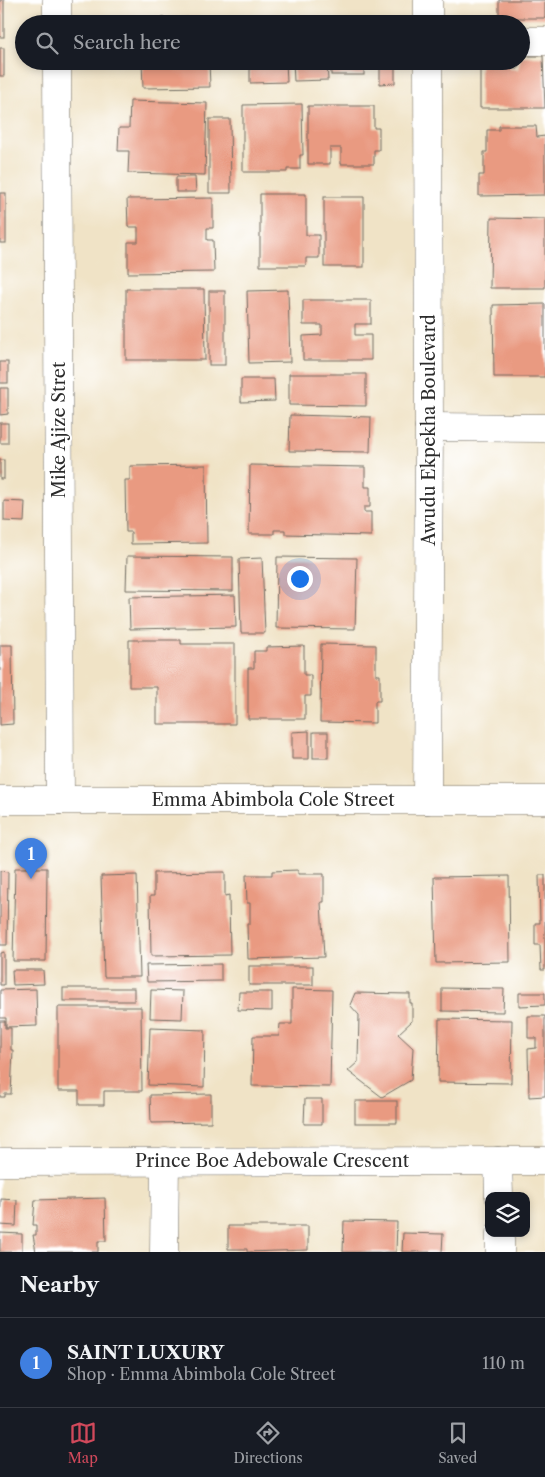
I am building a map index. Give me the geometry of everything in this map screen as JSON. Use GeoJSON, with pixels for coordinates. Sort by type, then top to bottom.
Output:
{"type":"FeatureCollection","features":[{"type":"Feature","properties":{"kind":"street"},"geometry":{"type":"LineString","coordinates":[[57,0],[57,15]]}},
{"type":"Feature","properties":{"kind":"street"},"geometry":{"type":"LineString","coordinates":[[428,0],[428,15]]}},
{"type":"Feature","properties":{"kind":"street"},"geometry":{"type":"LineString","coordinates":[[530,41],[545,41]]}},
{"type":"Feature","properties":{"kind":"street","name":"Mike Ajize Stret"},"geometry":{"type":"LineString","coordinates":[[57,70],[60,800]]}},
{"type":"Feature","properties":{"kind":"street","name":"Awudu Ekpekha Boulevard"},"geometry":{"type":"LineString","coordinates":[[427,800],[428,70]]}},
{"type":"Feature","properties":{"kind":"street"},"geometry":{"type":"LineString","coordinates":[[429,428],[545,428]]}},
{"type":"Feature","properties":{"kind":"street","name":"Emma Abimbola Cole Street"},"geometry":{"type":"LineString","coordinates":[[0,800],[545,800]]}},
{"type":"Feature","properties":{"kind":"street"},"geometry":{"type":"LineString","coordinates":[[164,1252],[165,1161]]}},
{"type":"Feature","properties":{"kind":"street"},"geometry":{"type":"LineString","coordinates":[[498,1161],[499,1192]]}},
{"type":"Feature","properties":{"kind":"street","name":"Prince Boe Adebowale Crescent"},"geometry":{"type":"LineString","coordinates":[[0,1162],[545,1161]]}},
{"type":"Feature","properties":{"kind":"street"},"geometry":{"type":"LineString","coordinates":[[500,1237],[500,1252]]}},
{"type":"Feature","properties":{"kind":"building"},"geometry":{"type":"Polygon","coordinates":[[[0,0],[4,0],[4,37],[0,37],[0,0]]]}},
{"type":"Feature","properties":{"kind":"building"},"geometry":{"type":"Polygon","coordinates":[[[499,0],[545,0],[545,18],[530,18],[530,15],[499,15],[499,0]]]}},
{"type":"Feature","properties":{"kind":"building"},"geometry":{"type":"Polygon","coordinates":[[[0,48],[4,48],[4,76],[0,76],[0,48]]]}},
{"type":"Feature","properties":{"kind":"building"},"geometry":{"type":"Polygon","coordinates":[[[530,56],[543,56],[545,108],[480,108],[480,70],[530,70],[530,56]]]}},
{"type":"Feature","properties":{"kind":"building"},"geometry":{"type":"Polygon","coordinates":[[[142,70],[209,70],[210,87],[143,88],[142,70]]]}},
{"type":"Feature","properties":{"kind":"building"},"geometry":{"type":"Polygon","coordinates":[[[250,70],[286,70],[287,82],[250,83],[250,70]]]}},
{"type":"Feature","properties":{"kind":"building"},"geometry":{"type":"Polygon","coordinates":[[[293,70],[327,70],[328,80],[294,81],[293,70]]]}},
{"type":"Feature","properties":{"kind":"building"},"geometry":{"type":"Polygon","coordinates":[[[331,70],[364,70],[364,75],[331,75],[331,70]]]}},
{"type":"Feature","properties":{"kind":"building"},"geometry":{"type":"Polygon","coordinates":[[[380,70],[395,70],[395,83],[380,84],[380,70]]]}},
{"type":"Feature","properties":{"kind":"building"},"geometry":{"type":"Polygon","coordinates":[[[130,101],[207,103],[205,175],[128,173],[129,151],[118,151],[119,128],[129,128],[130,101]]]}},
{"type":"Feature","properties":{"kind":"building"},"geometry":{"type":"Polygon","coordinates":[[[302,104],[303,155],[300,155],[300,169],[287,169],[287,172],[243,172],[243,105],[302,104]]]}},
{"type":"Feature","properties":{"kind":"building"},"geometry":{"type":"Polygon","coordinates":[[[308,106],[374,106],[374,128],[379,128],[379,150],[374,150],[374,164],[341,164],[341,148],[330,148],[330,164],[308,164],[308,106]]]}},
{"type":"Feature","properties":{"kind":"building"},"geometry":{"type":"Polygon","coordinates":[[[209,119],[230,119],[231,193],[209,193],[209,119]]]}},
{"type":"Feature","properties":{"kind":"building"},"geometry":{"type":"Polygon","coordinates":[[[499,126],[536,126],[537,137],[545,136],[545,195],[479,196],[479,175],[484,175],[484,152],[487,152],[487,130],[499,130],[499,126]]]}},
{"type":"Feature","properties":{"kind":"building"},"geometry":{"type":"Polygon","coordinates":[[[176,177],[195,177],[196,192],[176,192],[176,177]]]}},
{"type":"Feature","properties":{"kind":"building"},"geometry":{"type":"Polygon","coordinates":[[[0,193],[6,193],[6,243],[0,243],[0,193]]]}},
{"type":"Feature","properties":{"kind":"building"},"geometry":{"type":"Polygon","coordinates":[[[260,194],[306,194],[306,235],[319,235],[319,258],[306,258],[306,266],[260,266],[260,194]]]}},
{"type":"Feature","properties":{"kind":"building"},"geometry":{"type":"Polygon","coordinates":[[[324,197],[364,197],[364,267],[324,267],[324,197]]]}},
{"type":"Feature","properties":{"kind":"building"},"geometry":{"type":"Polygon","coordinates":[[[213,198],[213,228],[207,228],[207,240],[213,240],[214,272],[128,273],[128,242],[138,242],[138,227],[128,227],[127,199],[213,198]]]}},
{"type":"Feature","properties":{"kind":"building"},"geometry":{"type":"Polygon","coordinates":[[[491,218],[545,219],[545,288],[490,288],[491,218]]]}},
{"type":"Feature","properties":{"kind":"building"},"geometry":{"type":"Polygon","coordinates":[[[126,289],[204,289],[205,360],[126,360],[126,289]]]}},
{"type":"Feature","properties":{"kind":"building"},"geometry":{"type":"Polygon","coordinates":[[[288,290],[290,362],[249,363],[247,291],[288,290]]]}},
{"type":"Feature","properties":{"kind":"building"},"geometry":{"type":"Polygon","coordinates":[[[209,291],[225,291],[225,365],[209,365],[209,291]]]}},
{"type":"Feature","properties":{"kind":"building"},"geometry":{"type":"Polygon","coordinates":[[[303,300],[371,300],[371,324],[355,324],[355,335],[371,335],[371,360],[303,360],[303,336],[322,335],[322,325],[303,325],[303,300]]]}},
{"type":"Feature","properties":{"kind":"building"},"geometry":{"type":"Polygon","coordinates":[[[545,304],[545,377],[494,377],[493,305],[545,304]]]}},
{"type":"Feature","properties":{"kind":"building"},"geometry":{"type":"Polygon","coordinates":[[[0,362],[8,362],[8,383],[0,383],[0,362]]]}},
{"type":"Feature","properties":{"kind":"building"},"geometry":{"type":"Polygon","coordinates":[[[289,374],[366,374],[366,406],[289,405],[289,374]]]}},
{"type":"Feature","properties":{"kind":"building"},"geometry":{"type":"Polygon","coordinates":[[[241,379],[274,379],[275,401],[241,402],[241,379]]]}},
{"type":"Feature","properties":{"kind":"building"},"geometry":{"type":"Polygon","coordinates":[[[0,388],[8,388],[8,414],[0,415],[0,388]]]}},
{"type":"Feature","properties":{"kind":"building"},"geometry":{"type":"Polygon","coordinates":[[[290,415],[371,417],[370,452],[289,451],[290,415]]]}},
{"type":"Feature","properties":{"kind":"building"},"geometry":{"type":"Polygon","coordinates":[[[0,423],[8,423],[8,443],[0,443],[0,423]]]}},
{"type":"Feature","properties":{"kind":"building"},"geometry":{"type":"Polygon","coordinates":[[[0,460],[4,460],[4,479],[0,479],[0,460]]]}},
{"type":"Feature","properties":{"kind":"building"},"geometry":{"type":"Polygon","coordinates":[[[206,465],[207,543],[131,544],[131,532],[126,532],[125,480],[130,480],[130,466],[206,465]]]}},
{"type":"Feature","properties":{"kind":"building"},"geometry":{"type":"Polygon","coordinates":[[[250,465],[365,467],[365,487],[370,487],[370,507],[364,507],[364,512],[371,512],[371,536],[285,534],[285,530],[274,530],[274,534],[249,534],[250,465]]]}},
{"type":"Feature","properties":{"kind":"building"},"geometry":{"type":"Polygon","coordinates":[[[4,501],[25,502],[24,522],[4,521],[4,501]]]}},
{"type":"Feature","properties":{"kind":"building"},"geometry":{"type":"Polygon","coordinates":[[[127,556],[233,557],[233,591],[126,590],[127,556]]]}},
{"type":"Feature","properties":{"kind":"building"},"geometry":{"type":"Polygon","coordinates":[[[277,557],[357,558],[355,629],[276,628],[277,557]]]}},
{"type":"Feature","properties":{"kind":"building"},"geometry":{"type":"Polygon","coordinates":[[[262,558],[265,633],[241,633],[239,559],[262,558]]]}},
{"type":"Feature","properties":{"kind":"building"},"geometry":{"type":"Polygon","coordinates":[[[235,595],[236,627],[130,629],[129,597],[235,595]]]}},
{"type":"Feature","properties":{"kind":"building"},"geometry":{"type":"Polygon","coordinates":[[[129,640],[181,640],[181,644],[235,644],[235,724],[157,724],[157,687],[129,687],[129,640]]]}},
{"type":"Feature","properties":{"kind":"building"},"geometry":{"type":"Polygon","coordinates":[[[321,644],[376,645],[376,675],[380,675],[380,701],[375,701],[375,723],[320,722],[321,644]]]}},
{"type":"Feature","properties":{"kind":"building"},"geometry":{"type":"Polygon","coordinates":[[[0,645],[12,645],[13,724],[0,725],[0,645]]]}},
{"type":"Feature","properties":{"kind":"building"},"geometry":{"type":"Polygon","coordinates":[[[304,646],[304,675],[311,675],[311,696],[305,696],[305,719],[248,719],[248,668],[254,668],[254,651],[266,651],[266,647],[304,646]]]}},
{"type":"Feature","properties":{"kind":"building"},"geometry":{"type":"Polygon","coordinates":[[[309,731],[309,759],[292,759],[292,732],[309,731]]]}},
{"type":"Feature","properties":{"kind":"building"},"geometry":{"type":"Polygon","coordinates":[[[313,732],[328,732],[328,758],[313,758],[313,732]]]}},
{"type":"Feature","properties":{"kind":"building"},"geometry":{"type":"Polygon","coordinates":[[[15,868],[47,868],[46,961],[13,961],[15,868]]]}},
{"type":"Feature","properties":{"kind":"building"},"geometry":{"type":"Polygon","coordinates":[[[298,870],[298,874],[324,874],[324,902],[321,902],[324,957],[248,959],[247,924],[250,924],[250,903],[247,903],[246,875],[272,875],[272,871],[298,870]]]}},
{"type":"Feature","properties":{"kind":"building"},"geometry":{"type":"Polygon","coordinates":[[[0,871],[8,872],[7,945],[0,945],[0,871]]]}},
{"type":"Feature","properties":{"kind":"building"},"geometry":{"type":"Polygon","coordinates":[[[225,872],[225,896],[229,895],[230,955],[151,956],[150,896],[154,896],[154,873],[225,872]]]}},
{"type":"Feature","properties":{"kind":"building"},"geometry":{"type":"Polygon","coordinates":[[[137,875],[140,977],[104,977],[101,876],[137,875]]]}},
{"type":"Feature","properties":{"kind":"building"},"geometry":{"type":"Polygon","coordinates":[[[539,875],[545,875],[545,970],[541,970],[540,945],[535,945],[535,923],[540,923],[539,875]]]}},
{"type":"Feature","properties":{"kind":"building"},"geometry":{"type":"Polygon","coordinates":[[[509,876],[510,962],[436,963],[434,877],[509,876]]]}},
{"type":"Feature","properties":{"kind":"building"},"geometry":{"type":"Polygon","coordinates":[[[4,952],[4,985],[0,985],[0,953],[4,952]]]}},
{"type":"Feature","properties":{"kind":"building"},"geometry":{"type":"Polygon","coordinates":[[[221,964],[221,981],[147,982],[146,965],[221,964]]]}},
{"type":"Feature","properties":{"kind":"building"},"geometry":{"type":"Polygon","coordinates":[[[249,966],[313,966],[313,985],[249,985],[249,966]]]}},
{"type":"Feature","properties":{"kind":"building"},"geometry":{"type":"Polygon","coordinates":[[[12,970],[43,970],[44,984],[13,985],[12,970]]]}},
{"type":"Feature","properties":{"kind":"building"},"geometry":{"type":"Polygon","coordinates":[[[63,988],[134,988],[134,1001],[63,1001],[63,988]]]}},
{"type":"Feature","properties":{"kind":"building"},"geometry":{"type":"Polygon","coordinates":[[[442,988],[504,989],[503,1012],[442,1011],[442,988]]]}},
{"type":"Feature","properties":{"kind":"building"},"geometry":{"type":"Polygon","coordinates":[[[36,989],[37,1026],[6,1027],[6,1018],[0,1018],[0,990],[36,989]]]}},
{"type":"Feature","properties":{"kind":"building"},"geometry":{"type":"Polygon","coordinates":[[[292,989],[332,990],[330,1087],[252,1086],[253,1036],[279,1036],[280,1024],[292,1024],[292,989]]]}},
{"type":"Feature","properties":{"kind":"building"},"geometry":{"type":"Polygon","coordinates":[[[151,990],[183,991],[182,1019],[150,1018],[151,990]]]}},
{"type":"Feature","properties":{"kind":"building"},"geometry":{"type":"Polygon","coordinates":[[[239,992],[272,992],[272,1011],[238,1010],[239,992]]]}},
{"type":"Feature","properties":{"kind":"building"},"geometry":{"type":"Polygon","coordinates":[[[355,993],[410,994],[412,1021],[398,1034],[413,1048],[411,1080],[382,1097],[348,1071],[358,1062],[359,1015],[350,1005],[355,993]]]}},
{"type":"Feature","properties":{"kind":"building"},"geometry":{"type":"Polygon","coordinates":[[[519,993],[545,993],[545,1005],[519,1006],[519,993]]]}},
{"type":"Feature","properties":{"kind":"building"},"geometry":{"type":"Polygon","coordinates":[[[58,1007],[141,1007],[142,1091],[104,1091],[104,1105],[79,1105],[79,1091],[58,1091],[58,1007]]]}},
{"type":"Feature","properties":{"kind":"building"},"geometry":{"type":"Polygon","coordinates":[[[528,1016],[545,1016],[545,1096],[529,1097],[528,1049],[536,1048],[536,1038],[528,1038],[528,1016]]]}},
{"type":"Feature","properties":{"kind":"building"},"geometry":{"type":"Polygon","coordinates":[[[439,1019],[512,1020],[511,1083],[438,1082],[439,1019]]]}},
{"type":"Feature","properties":{"kind":"building"},"geometry":{"type":"Polygon","coordinates":[[[0,1021],[5,1021],[5,1028],[11,1028],[11,1050],[13,1050],[11,1094],[5,1094],[5,1097],[0,1097],[0,1021]]]}},
{"type":"Feature","properties":{"kind":"building"},"geometry":{"type":"Polygon","coordinates":[[[150,1028],[205,1030],[204,1087],[148,1085],[150,1028]]]}},
{"type":"Feature","properties":{"kind":"building"},"geometry":{"type":"Polygon","coordinates":[[[211,1094],[211,1122],[151,1123],[150,1095],[211,1094]]]}},
{"type":"Feature","properties":{"kind":"building"},"geometry":{"type":"Polygon","coordinates":[[[305,1099],[322,1099],[322,1124],[304,1124],[305,1099]]]}},
{"type":"Feature","properties":{"kind":"building"},"geometry":{"type":"Polygon","coordinates":[[[355,1101],[397,1101],[397,1123],[355,1123],[355,1101]]]}},
{"type":"Feature","properties":{"kind":"building"},"geometry":{"type":"Polygon","coordinates":[[[105,1198],[106,1241],[98,1241],[98,1252],[36,1252],[33,1235],[36,1235],[36,1225],[33,1225],[35,1200],[105,1198]]]}},
{"type":"Feature","properties":{"kind":"building"},"geometry":{"type":"Polygon","coordinates":[[[1,1199],[17,1200],[16,1226],[0,1225],[1,1199]]]}},
{"type":"Feature","properties":{"kind":"building"},"geometry":{"type":"Polygon","coordinates":[[[344,1221],[397,1222],[396,1252],[343,1252],[344,1221]]]}},
{"type":"Feature","properties":{"kind":"building"},"geometry":{"type":"Polygon","coordinates":[[[228,1226],[308,1226],[308,1250],[247,1252],[247,1249],[228,1249],[228,1226]]]}},
{"type":"Feature","properties":{"kind":"building"},"geometry":{"type":"Polygon","coordinates":[[[0,1233],[22,1234],[22,1252],[0,1252],[0,1233]]]}},
{"type":"Feature","properties":{"kind":"building"},"geometry":{"type":"Polygon","coordinates":[[[403,1233],[443,1234],[442,1252],[402,1252],[403,1233]]]}},
{"type":"Feature","properties":{"kind":"place","name":"SAINT LUXURY"},"geometry":{"type":"Point","coordinates":[31,879]}}]}
